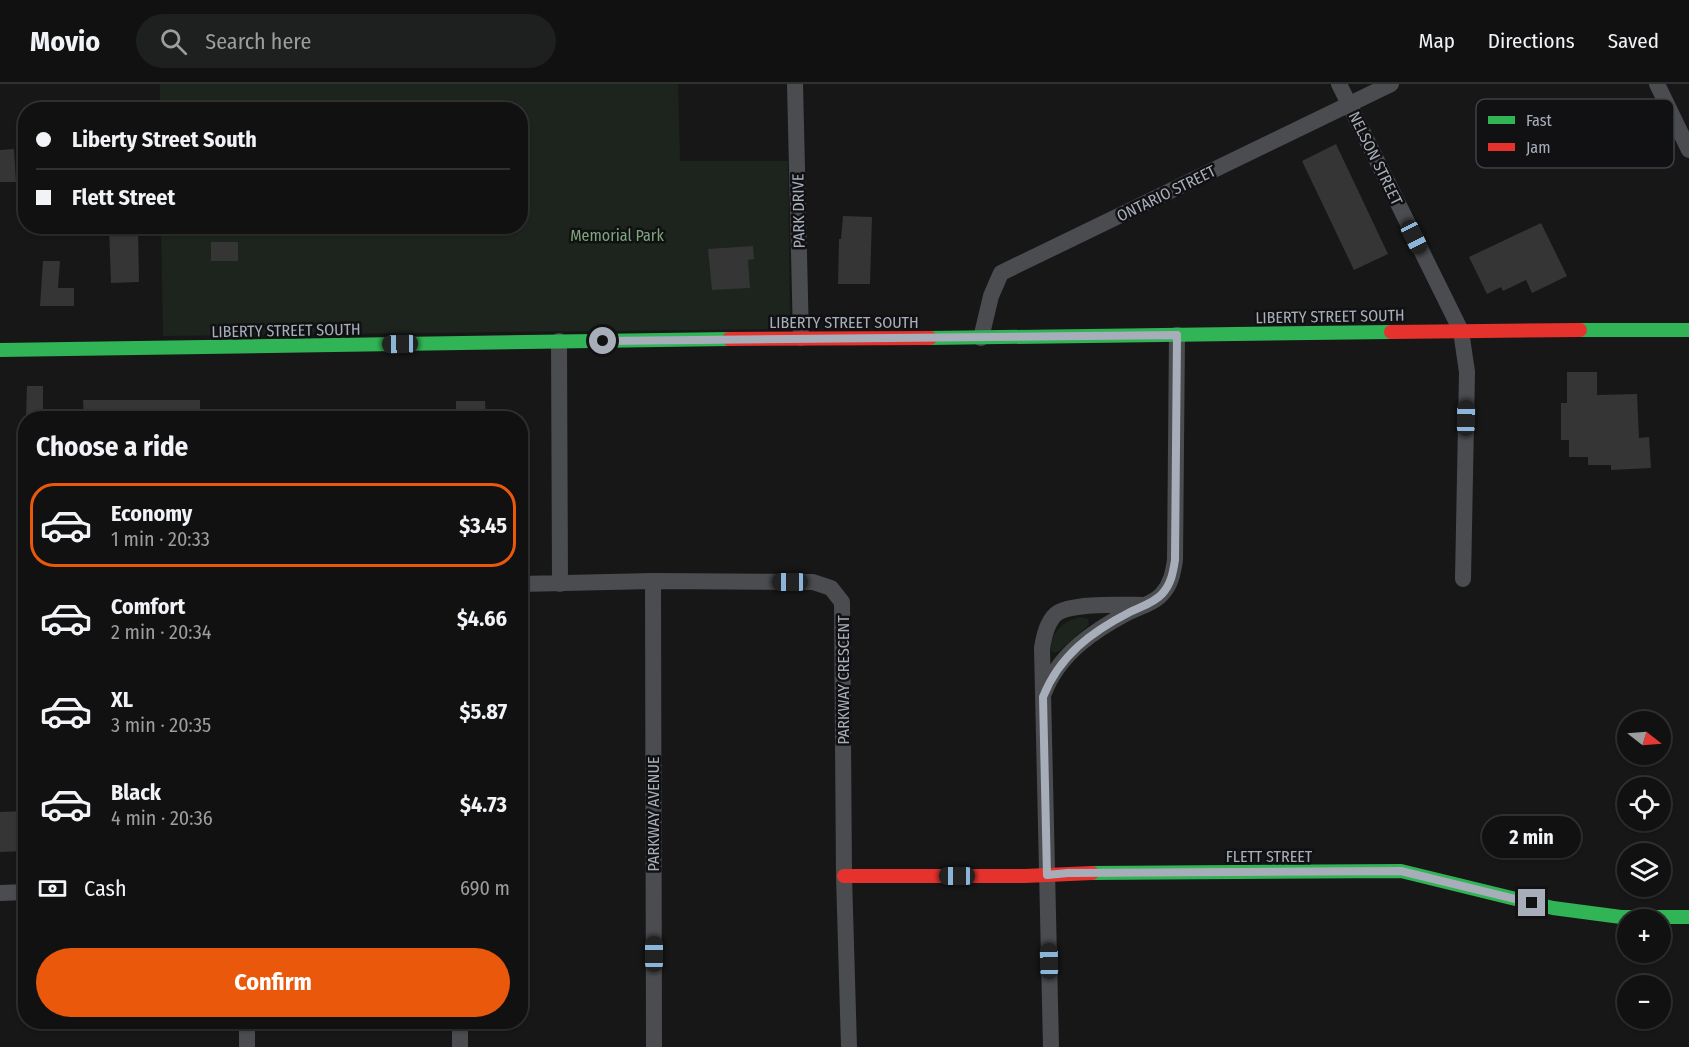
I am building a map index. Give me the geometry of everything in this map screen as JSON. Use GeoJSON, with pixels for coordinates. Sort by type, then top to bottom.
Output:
{"type":"FeatureCollection","features":[{"type":"Feature","properties":{"kind":"main road","name":"LIBERTY STREET SOUTH"},"geometry":{"type":"LineString","coordinates":[[0,350],[801,338],[1689,330]]}},
{"type":"Feature","properties":{"kind":"main road","name":"FLETT STREET"},"geometry":{"type":"LineString","coordinates":[[844,876],[1401,871],[1553,908],[1621,917],[1689,917]]}},
{"type":"Feature","properties":{"kind":"street","name":"PARK DRIVE"},"geometry":{"type":"LineString","coordinates":[[795,84],[801,338]]}},
{"type":"Feature","properties":{"kind":"street","name":"NELSON STREET"},"geometry":{"type":"LineString","coordinates":[[1339,84],[1461,331],[1467,372],[1463,579]]}},
{"type":"Feature","properties":{"kind":"street","name":"ONTARIO STREET"},"geometry":{"type":"LineString","coordinates":[[981,338],[1001,273],[1391,84]]}},
{"type":"Feature","properties":{"kind":"street"},"geometry":{"type":"LineString","coordinates":[[1656,84],[1664,99]]}},
{"type":"Feature","properties":{"kind":"street"},"geometry":{"type":"LineString","coordinates":[[1674,120],[1689,150]]}},
{"type":"Feature","properties":{"kind":"street"},"geometry":{"type":"LineString","coordinates":[[1043,697],[1056,670],[1085,639],[1103,626],[1161,596],[1173,574],[1177,335]]}},
{"type":"Feature","properties":{"kind":"street"},"geometry":{"type":"LineString","coordinates":[[559,341],[560,584]]}},
{"type":"Feature","properties":{"kind":"street","name":"PARKWAY CRESCENT"},"geometry":{"type":"LineString","coordinates":[[528,584],[653,581],[813,582],[831,588],[842,602],[844,876],[849,1047]]}},
{"type":"Feature","properties":{"kind":"street","name":"PARKWAY AVENUE"},"geometry":{"type":"LineString","coordinates":[[653,581],[654,1047]]}},
{"type":"Feature","properties":{"kind":"street"},"geometry":{"type":"LineString","coordinates":[[1051,1047],[1042,648],[1044,636],[1055,615],[1072,607],[1144,604]]}},
{"type":"Feature","properties":{"kind":"street"},"geometry":{"type":"LineString","coordinates":[[0,893],[18,892]]}},
{"type":"Feature","properties":{"kind":"street"},"geometry":{"type":"LineString","coordinates":[[247,1029],[247,1047]]}},
{"type":"Feature","properties":{"kind":"street"},"geometry":{"type":"LineString","coordinates":[[460,1029],[460,1047]]}},
{"type":"Feature","properties":{"kind":"green space","name":"Memorial Park"},"geometry":{"type":"Polygon","coordinates":[[[160,84],[678,84],[680,161],[788,161],[790,314],[784,325],[776,329],[163,336],[161,234],[528,234],[528,102],[160,102],[160,84]]]}},
{"type":"Feature","properties":{"kind":"green space"},"geometry":{"type":"Polygon","coordinates":[[[1080,617],[1088,619],[1089,625],[1059,651],[1054,653],[1049,649],[1059,628],[1080,617]]]}},
{"type":"Feature","properties":{"kind":"building"},"geometry":{"type":"Polygon","coordinates":[[[1336,144],[1388,254],[1354,270],[1302,161],[1336,144]]]}},
{"type":"Feature","properties":{"kind":"building"},"geometry":{"type":"Polygon","coordinates":[[[14,149],[16,182],[0,182],[0,150],[14,149]]]}},
{"type":"Feature","properties":{"kind":"building"},"geometry":{"type":"Polygon","coordinates":[[[843,216],[872,217],[870,284],[838,284],[839,239],[841,239],[843,216]]]}},
{"type":"Feature","properties":{"kind":"building"},"geometry":{"type":"Polygon","coordinates":[[[1541,223],[1567,276],[1532,293],[1526,280],[1503,291],[1501,287],[1487,294],[1469,257],[1541,223]]]}},
{"type":"Feature","properties":{"kind":"building"},"geometry":{"type":"Polygon","coordinates":[[[109,234],[138,234],[139,282],[111,283],[109,234]]]}},
{"type":"Feature","properties":{"kind":"building"},"geometry":{"type":"Polygon","coordinates":[[[211,242],[238,242],[238,261],[211,261],[211,242]]]}},
{"type":"Feature","properties":{"kind":"building"},"geometry":{"type":"Polygon","coordinates":[[[753,246],[754,259],[748,260],[750,288],[712,290],[708,249],[753,246]]]}},
{"type":"Feature","properties":{"kind":"building"},"geometry":{"type":"Polygon","coordinates":[[[43,261],[60,261],[58,288],[74,288],[74,306],[40,306],[43,261]]]}},
{"type":"Feature","properties":{"kind":"building"},"geometry":{"type":"Polygon","coordinates":[[[1567,372],[1597,372],[1597,395],[1637,394],[1639,438],[1649,437],[1651,468],[1611,470],[1611,465],[1588,465],[1588,457],[1569,457],[1569,440],[1561,440],[1561,403],[1567,403],[1567,372]]]}},
{"type":"Feature","properties":{"kind":"building"},"geometry":{"type":"Polygon","coordinates":[[[27,386],[43,386],[43,411],[26,411],[27,386]]]}},
{"type":"Feature","properties":{"kind":"building"},"geometry":{"type":"Polygon","coordinates":[[[83,400],[200,400],[200,411],[84,411],[83,400]]]}},
{"type":"Feature","properties":{"kind":"building"},"geometry":{"type":"Polygon","coordinates":[[[456,401],[485,401],[486,411],[456,411],[456,401]]]}},
{"type":"Feature","properties":{"kind":"building"},"geometry":{"type":"Polygon","coordinates":[[[18,811],[18,851],[0,852],[0,812],[18,811]]]}},
{"type":"Feature","properties":{"kind":"traffic: fast"},"geometry":{"type":"LineString","coordinates":[[1580,330],[1689,330]]}},
{"type":"Feature","properties":{"kind":"traffic: fast"},"geometry":{"type":"LineString","coordinates":[[930,338],[1391,332]]}},
{"type":"Feature","properties":{"kind":"traffic: fast"},"geometry":{"type":"LineString","coordinates":[[0,350],[729,339]]}},
{"type":"Feature","properties":{"kind":"traffic: fast"},"geometry":{"type":"LineString","coordinates":[[1092,873],[1401,871],[1553,908],[1621,917],[1689,917]]}},
{"type":"Feature","properties":{"kind":"traffic: jam"},"geometry":{"type":"LineString","coordinates":[[1391,332],[1580,330]]}},
{"type":"Feature","properties":{"kind":"traffic: jam"},"geometry":{"type":"LineString","coordinates":[[729,339],[930,338]]}},
{"type":"Feature","properties":{"kind":"traffic: jam"},"geometry":{"type":"LineString","coordinates":[[844,876],[1025,876],[1092,873]]}},
{"type":"Feature","properties":{"kind":"route"},"geometry":{"type":"LineString","coordinates":[[603,341],[1177,335],[1173,574],[1161,596],[1103,626],[1085,639],[1066,657],[1048,683],[1043,697],[1047,875],[1401,871],[1532,903]]}}]}
